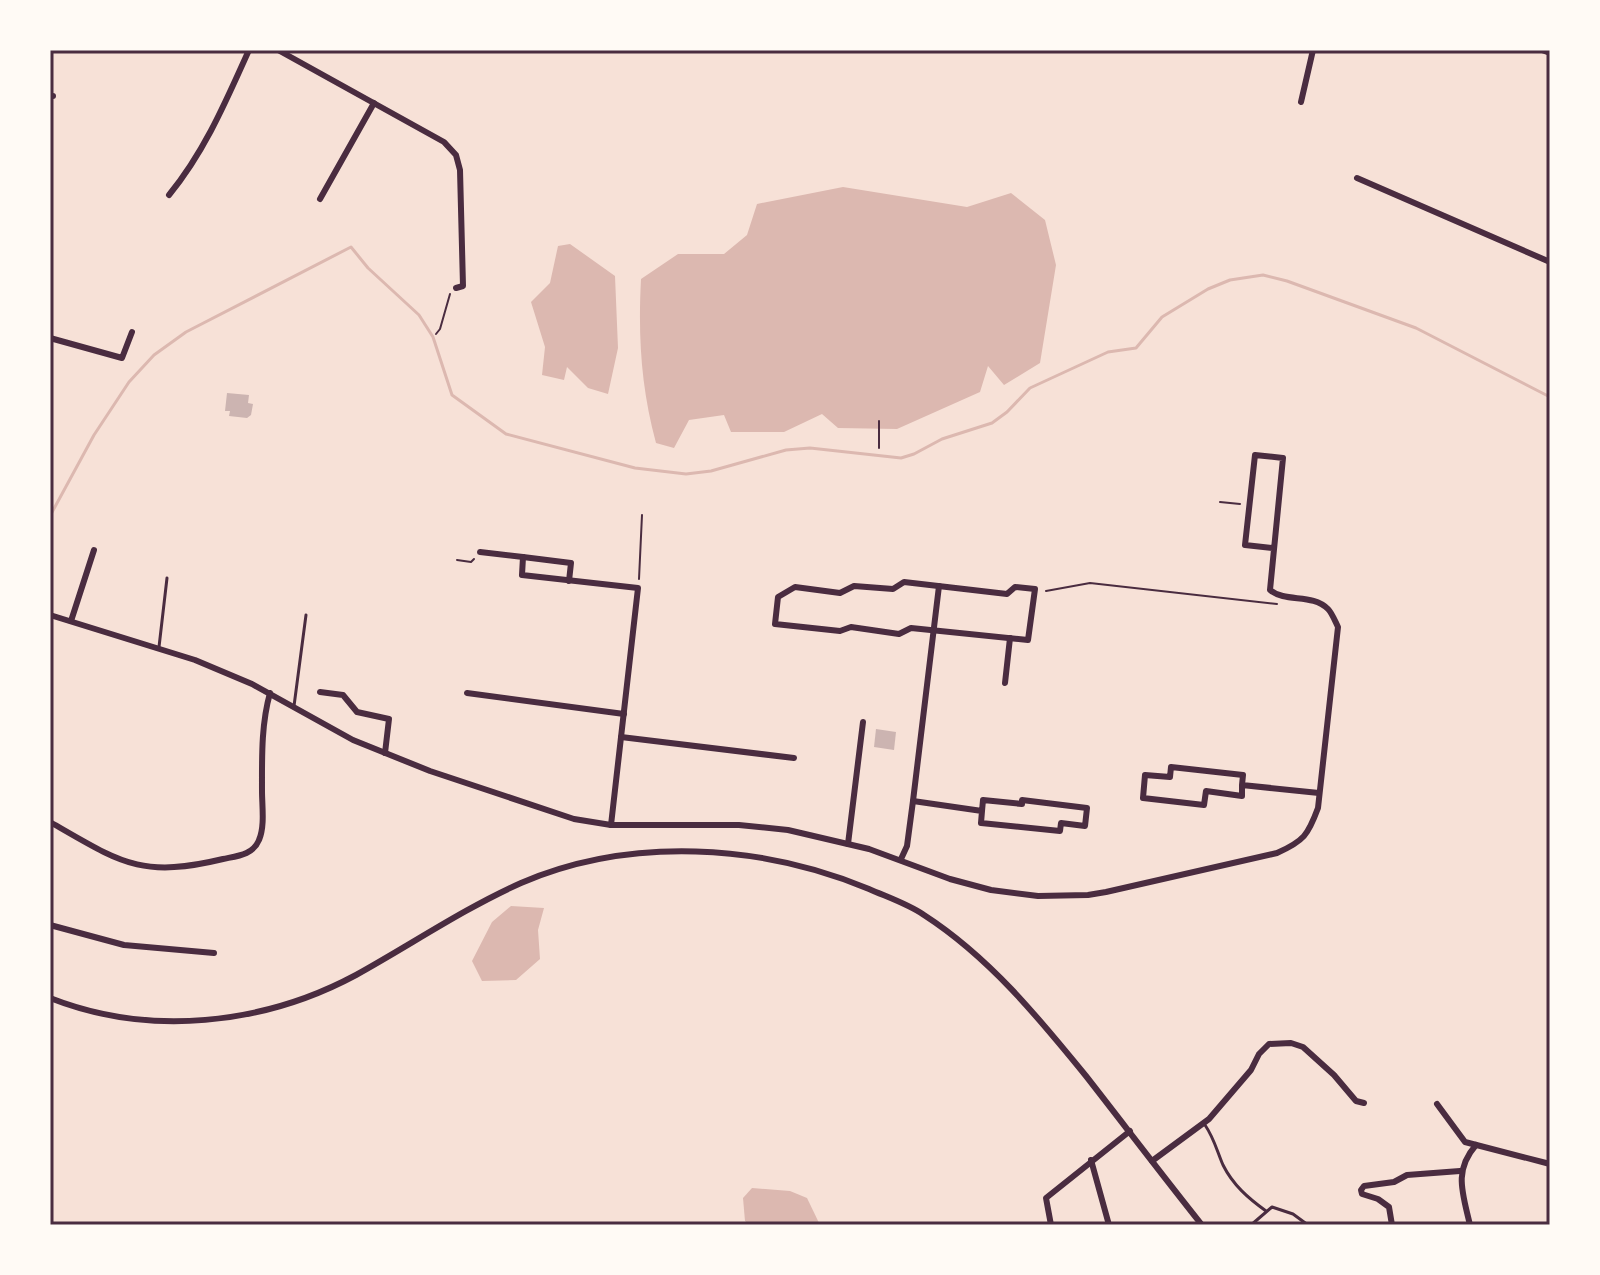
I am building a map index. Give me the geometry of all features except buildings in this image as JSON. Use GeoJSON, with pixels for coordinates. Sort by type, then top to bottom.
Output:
{"type":"FeatureCollection","features":[{"type":"Feature","properties":{"kind":"street"},"geometry":{"type":"LineString","coordinates":[[169,195],[189,171],[208,139],[249,50]]}},
{"type":"Feature","properties":{"kind":"street"},"geometry":{"type":"LineString","coordinates":[[278,50],[444,142],[456,155],[460,170],[463,286],[456,288]]}},
{"type":"Feature","properties":{"kind":"street"},"geometry":{"type":"LineString","coordinates":[[1301,102],[1313,50]]}},
{"type":"Feature","properties":{"kind":"street"},"geometry":{"type":"LineString","coordinates":[[1542,50],[1550,53]]}},
{"type":"Feature","properties":{"kind":"street"},"geometry":{"type":"LineString","coordinates":[[320,199],[374,103]]}},
{"type":"Feature","properties":{"kind":"street"},"geometry":{"type":"LineString","coordinates":[[1357,178],[1550,262]]}},
{"type":"Feature","properties":{"kind":"street"},"geometry":{"type":"LineString","coordinates":[[50,338],[122,358],[132,332]]}},
{"type":"Feature","properties":{"kind":"street"},"geometry":{"type":"LineString","coordinates":[[50,615],[195,660],[270,693],[353,740],[536,808],[574,819],[611,825],[739,825],[788,830],[901,859],[950,879],[991,890],[1038,896],[1088,895],[1277,853],[1294,845],[1308,833],[1318,808],[1338,627],[1324,606],[1309,599],[1278,595],[1270,590],[1283,458],[1255,455],[1245,545],[1273,548]]}},
{"type":"Feature","properties":{"kind":"street"},"geometry":{"type":"LineString","coordinates":[[71,621],[94,550]]}},
{"type":"Feature","properties":{"kind":"street"},"geometry":{"type":"LineString","coordinates":[[480,552],[571,563],[569,581]]}},
{"type":"Feature","properties":{"kind":"street"},"geometry":{"type":"LineString","coordinates":[[523,557],[522,575],[638,588],[611,825]]}},
{"type":"Feature","properties":{"kind":"street"},"geometry":{"type":"LineString","coordinates":[[904,582],[939,586],[1007,594],[1015,587],[1035,589],[1028,640],[911,628],[899,634],[851,627],[840,631],[775,624],[778,597],[795,587],[840,593],[854,586],[893,589],[904,582]]}},
{"type":"Feature","properties":{"kind":"street"},"geometry":{"type":"LineString","coordinates":[[901,859],[907,846],[939,586]]}},
{"type":"Feature","properties":{"kind":"street"},"geometry":{"type":"LineString","coordinates":[[1005,683],[1010,638]]}},
{"type":"Feature","properties":{"kind":"street"},"geometry":{"type":"LineString","coordinates":[[320,692],[343,695],[357,712],[389,719],[385,753]]}},
{"type":"Feature","properties":{"kind":"street"},"geometry":{"type":"LineString","coordinates":[[50,822],[111,857],[136,866],[161,869],[196,866],[248,854],[259,841],[261,828],[262,756],[270,693]]}},
{"type":"Feature","properties":{"kind":"street"},"geometry":{"type":"LineString","coordinates":[[467,693],[624,714]]}},
{"type":"Feature","properties":{"kind":"street"},"geometry":{"type":"LineString","coordinates":[[848,844],[863,722]]}},
{"type":"Feature","properties":{"kind":"street"},"geometry":{"type":"LineString","coordinates":[[621,737],[794,758]]}},
{"type":"Feature","properties":{"kind":"street"},"geometry":{"type":"LineString","coordinates":[[1171,767],[1243,775],[1242,785],[1242,796],[1206,791],[1204,805],[1143,798],[1145,775],[1170,777],[1171,767]]}},
{"type":"Feature","properties":{"kind":"street"},"geometry":{"type":"LineString","coordinates":[[1242,785],[1319,793]]}},
{"type":"Feature","properties":{"kind":"street"},"geometry":{"type":"LineString","coordinates":[[983,800],[1022,804],[1022,800],[1087,808],[1085,826],[1061,823],[1060,831],[981,823],[982,811],[983,800]]}},
{"type":"Feature","properties":{"kind":"street"},"geometry":{"type":"LineString","coordinates":[[913,801],[982,811]]}},
{"type":"Feature","properties":{"kind":"street"},"geometry":{"type":"LineString","coordinates":[[50,998],[101,1014],[132,1019],[200,1021],[234,1017],[312,995],[355,975],[480,902],[526,881],[566,868],[615,857],[654,853],[709,851],[766,858],[841,878],[924,915],[978,957],[1017,994],[1130,1131],[1202,1225]]}},
{"type":"Feature","properties":{"kind":"street"},"geometry":{"type":"LineString","coordinates":[[50,925],[124,945],[214,953]]}},
{"type":"Feature","properties":{"kind":"street"},"geometry":{"type":"LineString","coordinates":[[1152,1161],[1203,1123],[1251,1070],[1259,1054],[1269,1044],[1291,1043],[1303,1047],[1334,1075],[1356,1101],[1364,1103]]}},
{"type":"Feature","properties":{"kind":"street"},"geometry":{"type":"LineString","coordinates":[[1437,1104],[1465,1142],[1550,1164]]}},
{"type":"Feature","properties":{"kind":"street"},"geometry":{"type":"LineString","coordinates":[[1051,1225],[1046,1198],[1130,1131]]}},
{"type":"Feature","properties":{"kind":"street"},"geometry":{"type":"LineString","coordinates":[[1470,1225],[1460,1171],[1464,1158],[1476,1145]]}},
{"type":"Feature","properties":{"kind":"street"},"geometry":{"type":"LineString","coordinates":[[1091,1160],[1109,1225]]}},
{"type":"Feature","properties":{"kind":"street"},"geometry":{"type":"LineString","coordinates":[[1392,1225],[1389,1207],[1378,1199],[1362,1194],[1364,1186],[1394,1182],[1407,1175],[1460,1171]]}},
{"type":"Feature","properties":{"kind":"lane"},"geometry":{"type":"LineString","coordinates":[[159,647],[167,578]]}},
{"type":"Feature","properties":{"kind":"lane"},"geometry":{"type":"LineString","coordinates":[[294,706],[306,615]]}},
{"type":"Feature","properties":{"kind":"lane"},"geometry":{"type":"LineString","coordinates":[[1203,1123],[1215,1139],[1223,1165],[1242,1193],[1266,1211]]}},
{"type":"Feature","properties":{"kind":"lane"},"geometry":{"type":"LineString","coordinates":[[1251,1225],[1272,1207],[1293,1214],[1308,1225]]}},
{"type":"Feature","properties":{"kind":"path"},"geometry":{"type":"LineString","coordinates":[[436,334],[451,292],[456,288]]}},
{"type":"Feature","properties":{"kind":"path"},"geometry":{"type":"LineString","coordinates":[[879,421],[879,448]]}},
{"type":"Feature","properties":{"kind":"path"},"geometry":{"type":"LineString","coordinates":[[1220,502],[1250,505]]}},
{"type":"Feature","properties":{"kind":"path"},"geometry":{"type":"LineString","coordinates":[[638,588],[642,515]]}},
{"type":"Feature","properties":{"kind":"path"},"geometry":{"type":"LineString","coordinates":[[457,560],[471,562],[480,552]]}},
{"type":"Feature","properties":{"kind":"path"},"geometry":{"type":"LineString","coordinates":[[1034,593],[1090,583],[1277,605],[1278,595]]}},
{"type":"Feature","properties":{"kind":"shaded area"},"geometry":{"type":"Polygon","coordinates":[[[843,187],[967,207],[1011,193],[1045,220],[1056,265],[1040,363],[1004,385],[988,366],[980,392],[897,429],[838,428],[822,414],[784,432],[731,432],[724,415],[689,420],[674,448],[656,443],[642,362],[641,279],[678,254],[724,254],[747,235],[757,204],[843,187]]]}},
{"type":"Feature","properties":{"kind":"shaded area"},"geometry":{"type":"Polygon","coordinates":[[[570,244],[615,276],[618,348],[608,394],[588,388],[567,367],[564,380],[542,375],[545,347],[531,302],[550,283],[558,246],[570,244]]]}},
{"type":"Feature","properties":{"kind":"shaded area"},"geometry":{"type":"Polygon","coordinates":[[[511,906],[544,908],[538,930],[540,959],[516,980],[482,981],[472,961],[492,922],[511,906]]]}},
{"type":"Feature","properties":{"kind":"shaded area"},"geometry":{"type":"Polygon","coordinates":[[[752,1188],[790,1191],[807,1198],[820,1225],[750,1225],[745,1221],[743,1198],[752,1188]]]}},
{"type":"Feature","properties":{"kind":"waterway"},"geometry":{"type":"LineString","coordinates":[[50,516],[94,435],[129,382],[154,355],[186,332],[351,247],[368,268],[419,315],[433,337],[452,395],[506,434],[635,468],[686,474],[711,471],[786,450],[810,448],[901,458],[942,439],[992,423],[1030,388],[1108,352],[1136,348],[1162,317],[1208,289],[1230,280],[1263,275],[1416,328],[1550,397]]}}]}
